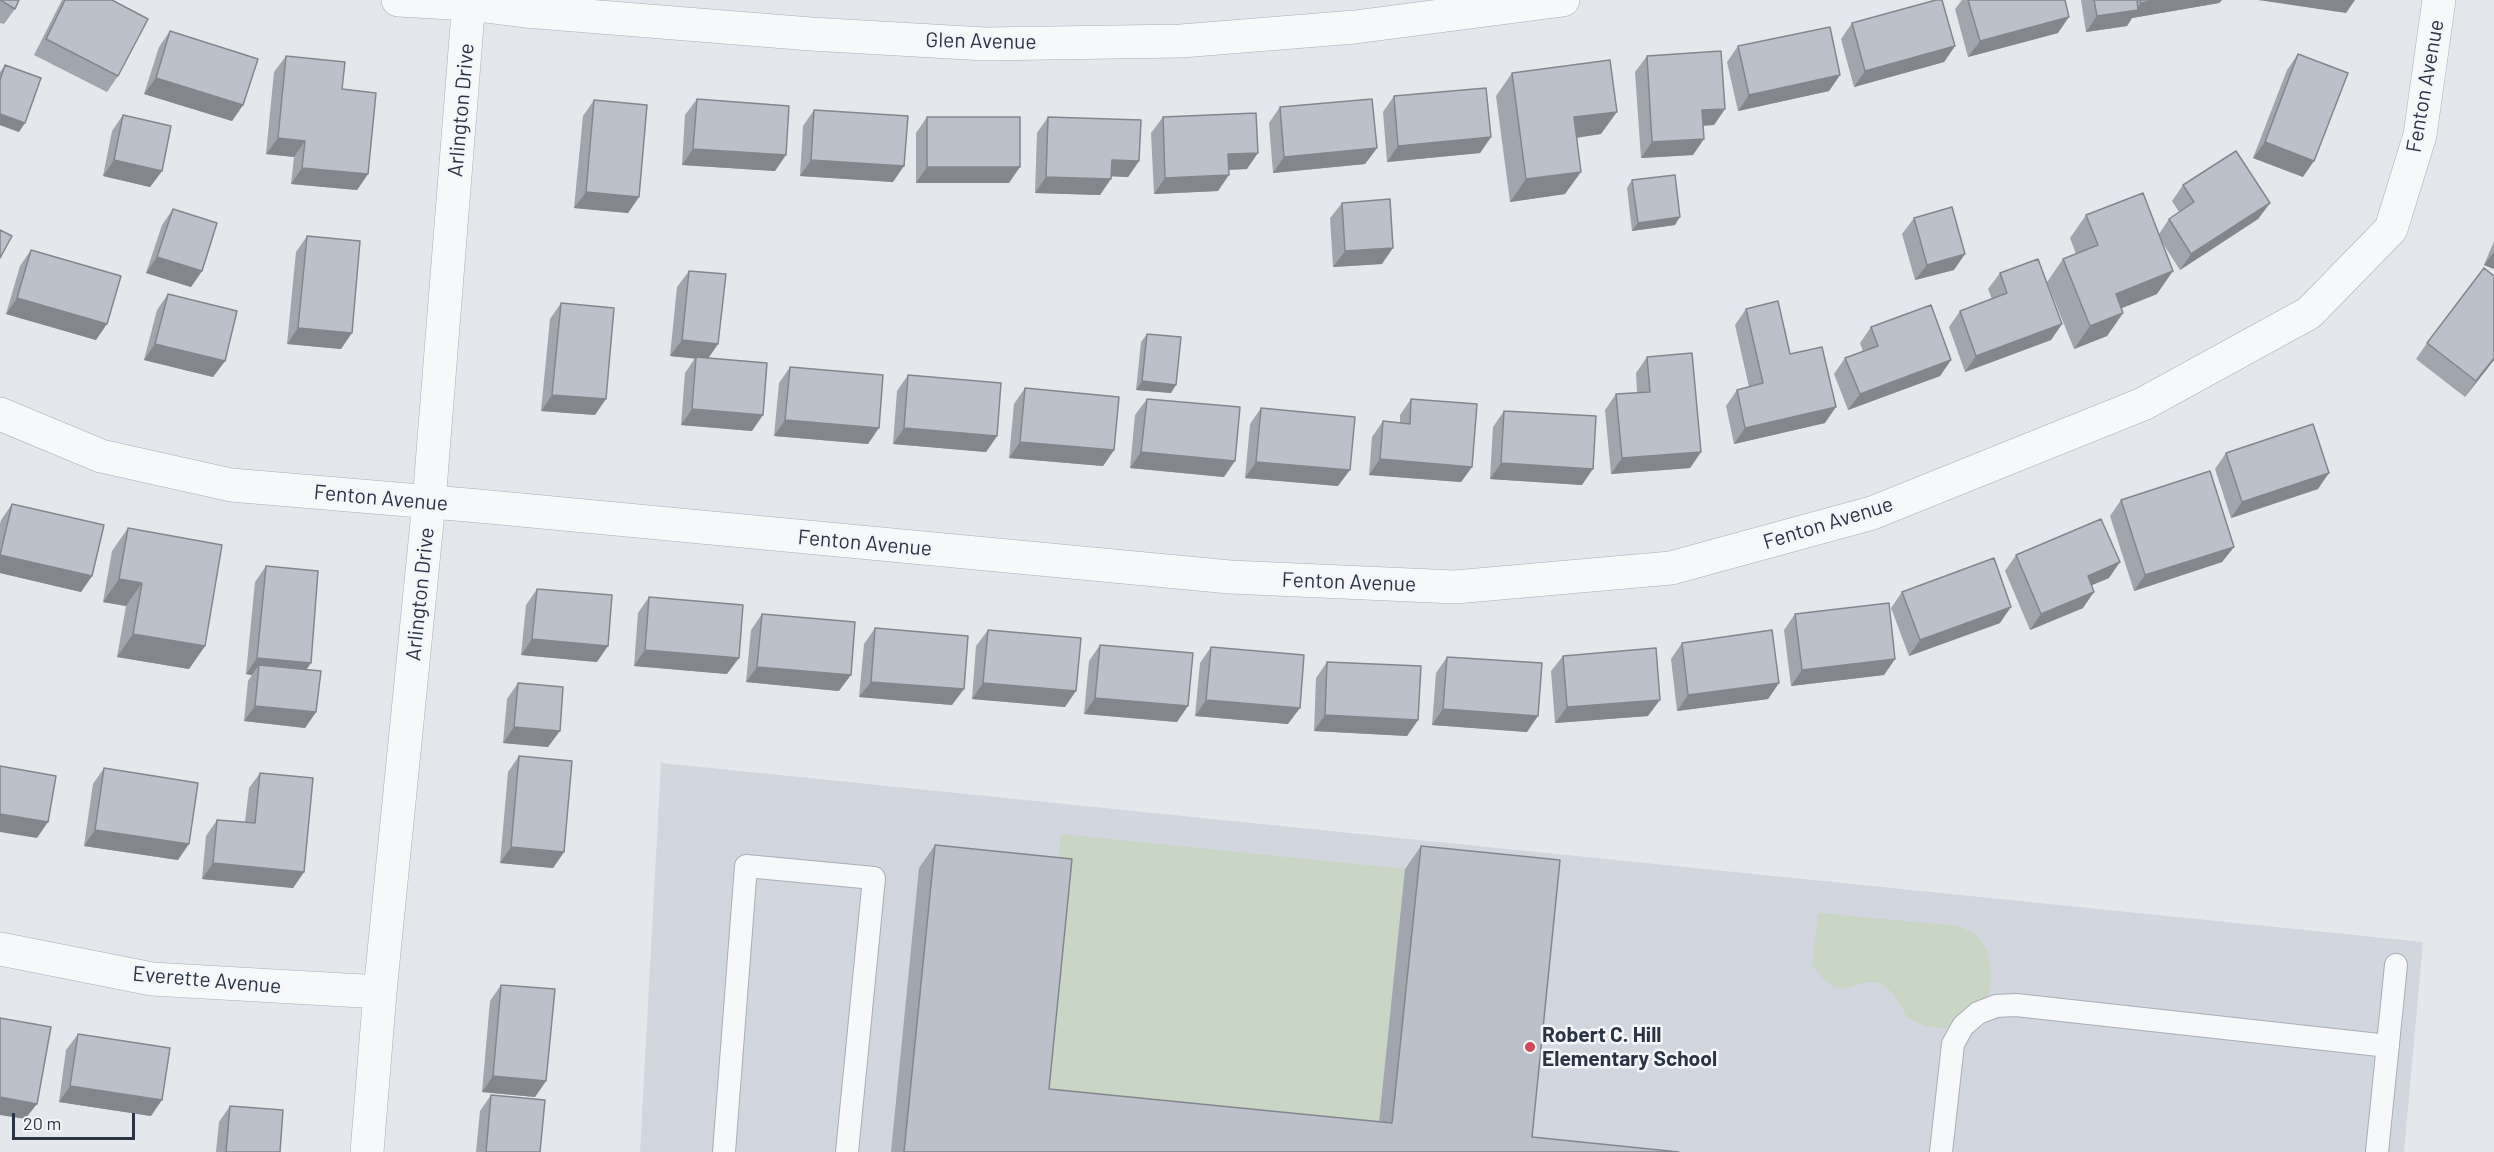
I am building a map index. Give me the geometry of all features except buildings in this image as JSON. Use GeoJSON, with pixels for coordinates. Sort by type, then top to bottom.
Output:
{"type":"FeatureCollection","features":[{"type":"Feature","properties":{"kind":"street","name":"Glen Avenue"},"geometry":{"type":"LineString","coordinates":[[398,0],[469,2],[525,11],[811,34],[985,44],[1181,41],[1355,27],[1563,0]]}},
{"type":"Feature","properties":{"kind":"street","name":"Fenton Avenue"},"geometry":{"type":"LineString","coordinates":[[0,414],[101,456],[231,485],[429,501],[1230,577],[1455,586],[1671,568],[1872,513],[2143,404],[2309,313],[2391,229],[2420,135],[2439,0]]}},
{"type":"Feature","properties":{"kind":"street","name":"Arlington Drive"},"geometry":{"type":"LineString","coordinates":[[367,1152],[380,992],[429,501],[469,2]]}},
{"type":"Feature","properties":{"kind":"street","name":"Everette Avenue"},"geometry":{"type":"LineString","coordinates":[[0,949],[152,979],[380,992]]}},
{"type":"Feature","properties":{"kind":"lane"},"geometry":{"type":"LineString","coordinates":[[724,1152],[746,866],[874,878],[847,1152]]}},
{"type":"Feature","properties":{"kind":"lane"},"geometry":{"type":"LineString","coordinates":[[2377,1152],[2396,965]]}},
{"type":"Feature","properties":{"kind":"lane"},"geometry":{"type":"LineString","coordinates":[[1941,1152],[1953,1044],[1963,1026],[1978,1013],[1996,1006],[2016,1005],[2388,1046]]}},
{"type":"Feature","properties":{"kind":"shaded area","name":"Robert C. Hill Elementary School"},"geometry":{"type":"Polygon","coordinates":[[[661,763],[2423,942],[2404,1152],[640,1152],[661,763]]]}},
{"type":"Feature","properties":{"kind":"green space"},"geometry":{"type":"Polygon","coordinates":[[[1061,834],[1405,869],[1376,1146],[1033,1111],[1061,834]]]}},
{"type":"Feature","properties":{"kind":"green space"},"geometry":{"type":"Polygon","coordinates":[[[1818,913],[1960,926],[1979,937],[1987,950],[1992,977],[1984,1003],[1945,1028],[1925,1026],[1907,1017],[1894,994],[1880,983],[1865,982],[1846,989],[1834,987],[1824,980],[1812,965],[1818,913]]]}},
{"type":"Feature","properties":{"kind":"place","name":"Robert C. Hill Elementary School"},"geometry":{"type":"Point","coordinates":[1530,1047]}}]}
